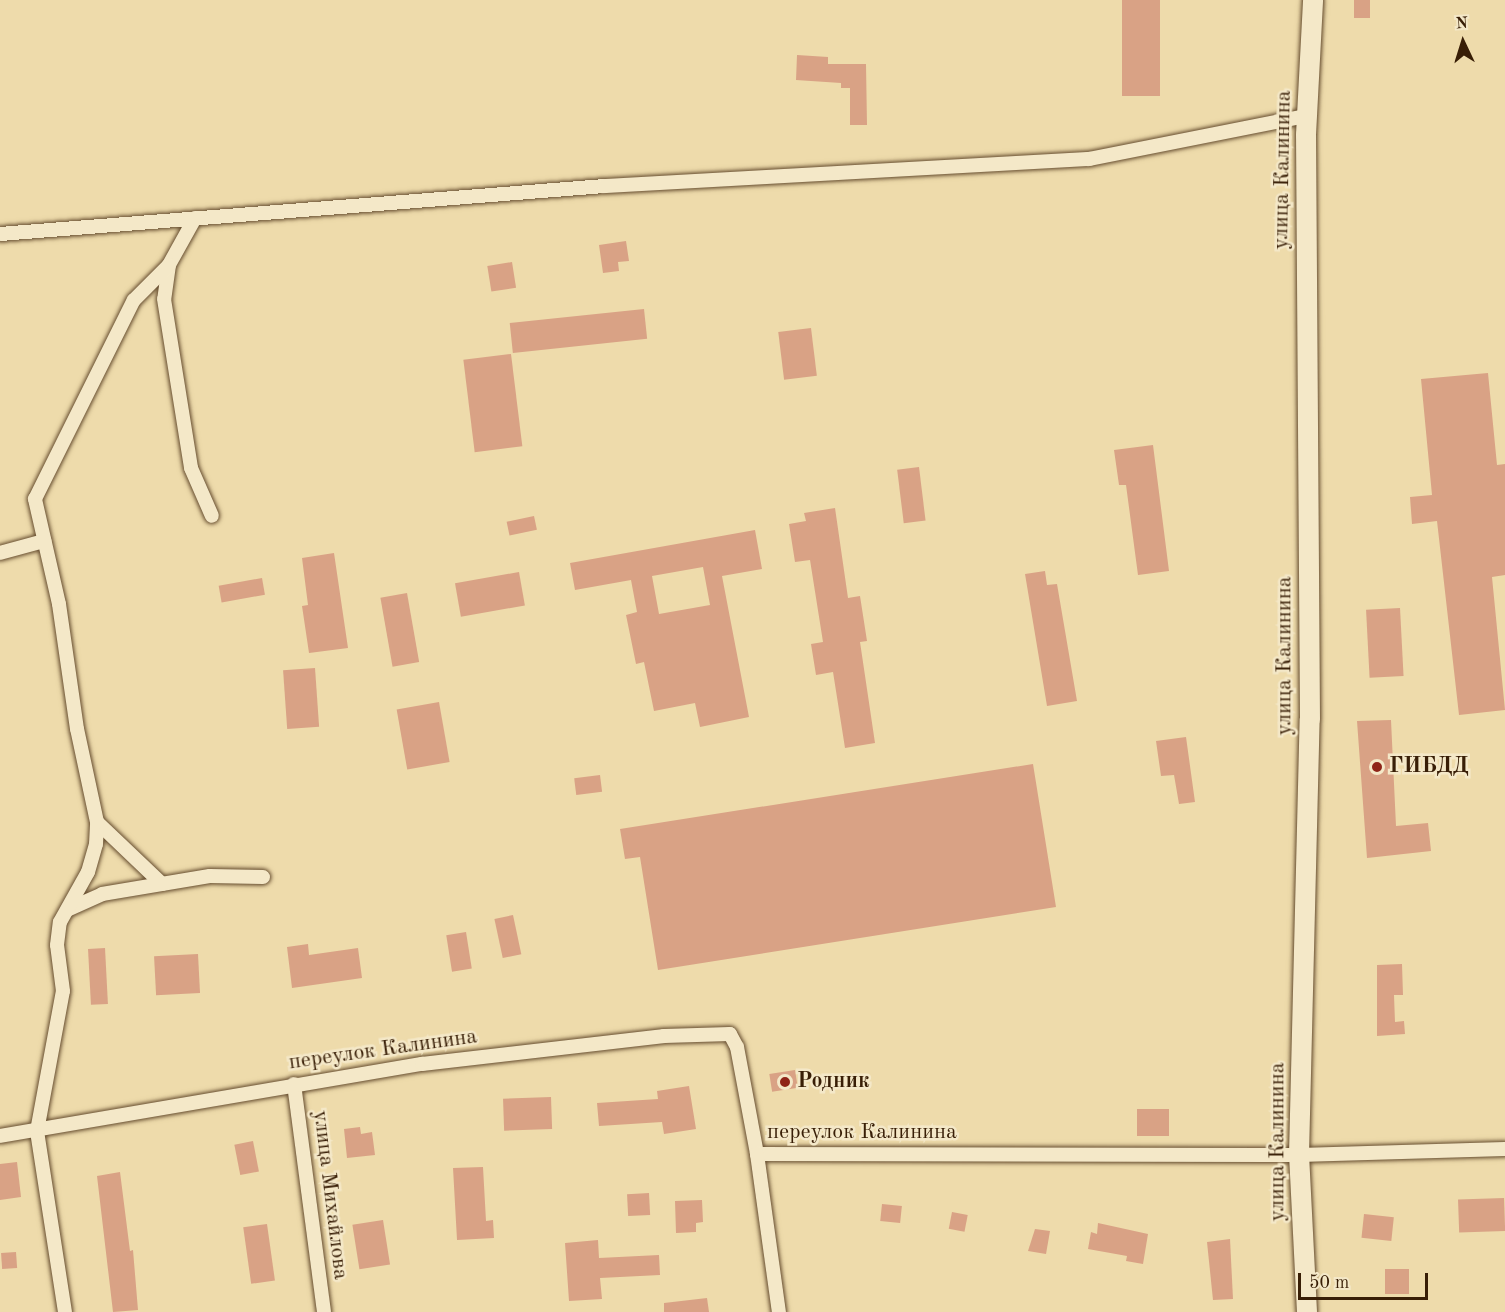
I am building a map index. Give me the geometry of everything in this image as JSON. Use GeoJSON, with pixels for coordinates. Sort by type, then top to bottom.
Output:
{"type":"FeatureCollection","features":[{"type":"Feature","properties":{"kind":"street","name":"улица Калинина"},"geometry":{"type":"LineString","coordinates":[[1307,1312],[1299,1155],[1310,718],[1306,116],[1313,0]]}},
{"type":"Feature","properties":{"kind":"street"},"geometry":{"type":"LineString","coordinates":[[0,234],[604,186],[1089,159],[1306,116]]}},
{"type":"Feature","properties":{"kind":"street"},"geometry":{"type":"LineString","coordinates":[[65,1312],[37,1131],[63,991],[57,945],[60,922],[88,872],[96,844],[96,822],[77,729],[59,604],[35,499],[134,300],[169,265],[195,218]]}},
{"type":"Feature","properties":{"kind":"street"},"geometry":{"type":"LineString","coordinates":[[169,265],[164,299],[169,349],[191,468],[212,516]]}},
{"type":"Feature","properties":{"kind":"street"},"geometry":{"type":"LineString","coordinates":[[0,554],[44,541]]}},
{"type":"Feature","properties":{"kind":"street"},"geometry":{"type":"LineString","coordinates":[[96,822],[162,884]]}},
{"type":"Feature","properties":{"kind":"street"},"geometry":{"type":"LineString","coordinates":[[67,910],[87,898],[162,884],[226,875],[263,877]]}},
{"type":"Feature","properties":{"kind":"street","name":"переулок Калинина"},"geometry":{"type":"LineString","coordinates":[[0,1136],[294,1084],[422,1064],[641,1038],[730,1034],[737,1047],[757,1154],[1299,1155],[1505,1149]]}},
{"type":"Feature","properties":{"kind":"street","name":"улица Михайлова"},"geometry":{"type":"LineString","coordinates":[[294,1084],[324,1312]]}},
{"type":"Feature","properties":{"kind":"street"},"geometry":{"type":"LineString","coordinates":[[757,1154],[779,1312]]}},
{"type":"Feature","properties":{"kind":"building"},"geometry":{"type":"Polygon","coordinates":[[[1122,0],[1160,0],[1160,96],[1122,96],[1122,0]]]}},
{"type":"Feature","properties":{"kind":"building"},"geometry":{"type":"Polygon","coordinates":[[[1354,0],[1370,0],[1370,18],[1354,18],[1354,0]]]}},
{"type":"Feature","properties":{"kind":"building"},"geometry":{"type":"Polygon","coordinates":[[[797,55],[828,57],[828,64],[866,64],[867,125],[850,125],[850,88],[841,88],[841,83],[796,80],[797,55]]]}},
{"type":"Feature","properties":{"kind":"building"},"geometry":{"type":"Polygon","coordinates":[[[626,241],[629,261],[618,262],[619,271],[603,273],[599,245],[626,241]]]}},
{"type":"Feature","properties":{"kind":"building"},"geometry":{"type":"Polygon","coordinates":[[[512,262],[516,288],[491,292],[487,266],[512,262]]]}},
{"type":"Feature","properties":{"kind":"building"},"geometry":{"type":"Polygon","coordinates":[[[644,309],[647,339],[513,353],[510,323],[644,309]]]}},
{"type":"Feature","properties":{"kind":"building"},"geometry":{"type":"Polygon","coordinates":[[[811,328],[817,376],[784,380],[778,332],[811,328]]]}},
{"type":"Feature","properties":{"kind":"building"},"geometry":{"type":"Polygon","coordinates":[[[511,354],[522,446],[475,452],[463,360],[511,354]]]}},
{"type":"Feature","properties":{"kind":"building"},"geometry":{"type":"Polygon","coordinates":[[[1488,373],[1497,465],[1505,464],[1505,575],[1492,577],[1505,710],[1459,715],[1437,521],[1412,524],[1410,497],[1432,495],[1421,379],[1488,373]]]}},
{"type":"Feature","properties":{"kind":"building"},"geometry":{"type":"Polygon","coordinates":[[[1153,445],[1169,571],[1138,575],[1126,485],[1119,485],[1114,450],[1153,445]]]}},
{"type":"Feature","properties":{"kind":"building"},"geometry":{"type":"Polygon","coordinates":[[[919,467],[926,521],[904,523],[897,470],[919,467]]]}},
{"type":"Feature","properties":{"kind":"building"},"geometry":{"type":"Polygon","coordinates":[[[835,508],[848,598],[860,596],[867,641],[860,642],[875,743],[845,748],[833,672],[816,675],[811,644],[823,642],[810,560],[795,562],[789,524],[806,521],[804,513],[835,508]]]}},
{"type":"Feature","properties":{"kind":"building"},"geometry":{"type":"Polygon","coordinates":[[[534,516],[537,530],[510,536],[507,522],[534,516]]]}},
{"type":"Feature","properties":{"kind":"building"},"geometry":{"type":"Polygon","coordinates":[[[755,530],[762,569],[722,576],[749,717],[700,727],[695,703],[654,711],[644,662],[636,664],[626,615],[637,612],[631,580],[575,590],[570,563],[755,530]],[[703,567],[652,576],[659,614],[710,605],[703,567]]]}},
{"type":"Feature","properties":{"kind":"building"},"geometry":{"type":"Polygon","coordinates":[[[334,553],[348,648],[309,653],[302,606],[308,605],[302,558],[334,553]]]}},
{"type":"Feature","properties":{"kind":"building"},"geometry":{"type":"Polygon","coordinates":[[[1045,571],[1047,585],[1057,584],[1077,701],[1047,706],[1025,574],[1045,571]]]}},
{"type":"Feature","properties":{"kind":"building"},"geometry":{"type":"Polygon","coordinates":[[[519,572],[525,605],[461,617],[455,583],[519,572]]]}},
{"type":"Feature","properties":{"kind":"building"},"geometry":{"type":"Polygon","coordinates":[[[262,578],[265,595],[222,602],[219,586],[262,578]]]}},
{"type":"Feature","properties":{"kind":"building"},"geometry":{"type":"Polygon","coordinates":[[[407,593],[419,662],[393,667],[380,598],[407,593]]]}},
{"type":"Feature","properties":{"kind":"building"},"geometry":{"type":"Polygon","coordinates":[[[1400,608],[1404,676],[1370,678],[1366,610],[1400,608]]]}},
{"type":"Feature","properties":{"kind":"building"},"geometry":{"type":"Polygon","coordinates":[[[315,668],[319,727],[287,729],[283,670],[315,668]]]}},
{"type":"Feature","properties":{"kind":"building"},"geometry":{"type":"Polygon","coordinates":[[[439,702],[450,762],[407,770],[397,709],[439,702]]]}},
{"type":"Feature","properties":{"kind":"building"},"geometry":{"type":"Polygon","coordinates":[[[1391,720],[1396,826],[1428,823],[1431,851],[1367,858],[1357,721],[1391,720]]]}},
{"type":"Feature","properties":{"kind":"building"},"geometry":{"type":"Polygon","coordinates":[[[1186,737],[1195,802],[1179,804],[1174,775],[1161,776],[1156,741],[1186,737]]]}},
{"type":"Feature","properties":{"kind":"building"},"geometry":{"type":"Polygon","coordinates":[[[1033,764],[1056,907],[658,970],[640,857],[625,859],[620,829],[1033,764]]]}},
{"type":"Feature","properties":{"kind":"building"},"geometry":{"type":"Polygon","coordinates":[[[600,775],[602,792],[576,795],[574,778],[600,775]]]}},
{"type":"Feature","properties":{"kind":"building"},"geometry":{"type":"Polygon","coordinates":[[[513,915],[521,954],[503,958],[494,919],[513,915]]]}},
{"type":"Feature","properties":{"kind":"building"},"geometry":{"type":"Polygon","coordinates":[[[466,932],[472,969],[452,972],[446,935],[466,932]]]}},
{"type":"Feature","properties":{"kind":"building"},"geometry":{"type":"Polygon","coordinates":[[[308,944],[309,955],[358,948],[362,978],[292,988],[287,947],[308,944]]]}},
{"type":"Feature","properties":{"kind":"building"},"geometry":{"type":"Polygon","coordinates":[[[105,948],[108,1004],[91,1005],[88,949],[105,948]]]}},
{"type":"Feature","properties":{"kind":"building"},"geometry":{"type":"Polygon","coordinates":[[[198,954],[200,993],[156,995],[154,956],[198,954]]]}},
{"type":"Feature","properties":{"kind":"building"},"geometry":{"type":"Polygon","coordinates":[[[1402,964],[1403,995],[1394,995],[1395,1022],[1404,1021],[1405,1034],[1377,1036],[1377,965],[1402,964]]]}},
{"type":"Feature","properties":{"kind":"building"},"geometry":{"type":"Polygon","coordinates":[[[795,1070],[798,1088],[772,1092],[769,1074],[795,1070]]]}},
{"type":"Feature","properties":{"kind":"building"},"geometry":{"type":"Polygon","coordinates":[[[689,1086],[696,1129],[664,1134],[662,1122],[599,1126],[597,1103],[658,1099],[657,1091],[689,1086]]]}},
{"type":"Feature","properties":{"kind":"building"},"geometry":{"type":"Polygon","coordinates":[[[551,1097],[552,1129],[504,1131],[503,1099],[551,1097]]]}},
{"type":"Feature","properties":{"kind":"building"},"geometry":{"type":"Polygon","coordinates":[[[1137,1109],[1169,1109],[1169,1136],[1137,1136],[1137,1109]]]}},
{"type":"Feature","properties":{"kind":"building"},"geometry":{"type":"Polygon","coordinates":[[[360,1127],[361,1134],[372,1132],[375,1155],[347,1158],[344,1129],[360,1127]]]}},
{"type":"Feature","properties":{"kind":"building"},"geometry":{"type":"Polygon","coordinates":[[[253,1141],[259,1171],[240,1175],[234,1145],[253,1141]]]}},
{"type":"Feature","properties":{"kind":"building"},"geometry":{"type":"Polygon","coordinates":[[[17,1162],[21,1197],[0,1200],[0,1164],[17,1162]]]}},
{"type":"Feature","properties":{"kind":"building"},"geometry":{"type":"Polygon","coordinates":[[[483,1167],[486,1221],[493,1220],[494,1238],[457,1240],[453,1168],[483,1167]]]}},
{"type":"Feature","properties":{"kind":"building"},"geometry":{"type":"Polygon","coordinates":[[[120,1172],[130,1251],[133,1250],[138,1310],[113,1312],[97,1176],[120,1172]]]}},
{"type":"Feature","properties":{"kind":"building"},"geometry":{"type":"Polygon","coordinates":[[[649,1193],[650,1215],[628,1216],[627,1194],[649,1193]]]}},
{"type":"Feature","properties":{"kind":"building"},"geometry":{"type":"Polygon","coordinates":[[[1504,1198],[1505,1231],[1459,1233],[1458,1200],[1504,1198]]]}},
{"type":"Feature","properties":{"kind":"building"},"geometry":{"type":"Polygon","coordinates":[[[702,1200],[703,1222],[696,1223],[696,1232],[676,1233],[675,1201],[702,1200]]]}},
{"type":"Feature","properties":{"kind":"building"},"geometry":{"type":"Polygon","coordinates":[[[882,1204],[902,1206],[900,1223],[880,1221],[882,1204]]]}},
{"type":"Feature","properties":{"kind":"building"},"geometry":{"type":"Polygon","coordinates":[[[952,1212],[968,1215],[964,1232],[949,1229],[952,1212]]]}},
{"type":"Feature","properties":{"kind":"building"},"geometry":{"type":"Polygon","coordinates":[[[1364,1214],[1394,1217],[1391,1241],[1361,1238],[1364,1214]]]}},
{"type":"Feature","properties":{"kind":"building"},"geometry":{"type":"Polygon","coordinates":[[[383,1220],[390,1264],[359,1269],[352,1225],[383,1220]]]}},
{"type":"Feature","properties":{"kind":"building"},"geometry":{"type":"Polygon","coordinates":[[[1098,1223],[1148,1234],[1143,1264],[1126,1261],[1127,1256],[1088,1249],[1091,1232],[1097,1234],[1098,1223]]]}},
{"type":"Feature","properties":{"kind":"building"},"geometry":{"type":"Polygon","coordinates":[[[267,1224],[275,1280],[251,1284],[243,1227],[267,1224]]]}},
{"type":"Feature","properties":{"kind":"building"},"geometry":{"type":"Polygon","coordinates":[[[1035,1229],[1050,1231],[1046,1254],[1028,1251],[1035,1229]]]}},
{"type":"Feature","properties":{"kind":"building"},"geometry":{"type":"Polygon","coordinates":[[[1230,1239],[1233,1299],[1213,1300],[1207,1242],[1230,1239]]]}},
{"type":"Feature","properties":{"kind":"building"},"geometry":{"type":"Polygon","coordinates":[[[598,1240],[599,1258],[659,1255],[660,1275],[600,1278],[602,1299],[569,1301],[565,1243],[598,1240]]]}},
{"type":"Feature","properties":{"kind":"building"},"geometry":{"type":"Polygon","coordinates":[[[16,1252],[17,1268],[2,1269],[1,1253],[16,1252]]]}},
{"type":"Feature","properties":{"kind":"building"},"geometry":{"type":"Polygon","coordinates":[[[1385,1269],[1409,1269],[1409,1294],[1385,1294],[1385,1269]]]}},
{"type":"Feature","properties":{"kind":"building"},"geometry":{"type":"Polygon","coordinates":[[[707,1298],[709,1312],[664,1312],[664,1303],[707,1298]]]}},
{"type":"Feature","properties":{"kind":"place","name":"ГИБДД"},"geometry":{"type":"Point","coordinates":[1377,767]}},
{"type":"Feature","properties":{"kind":"place","name":"Родник"},"geometry":{"type":"Point","coordinates":[785,1082]}}]}
